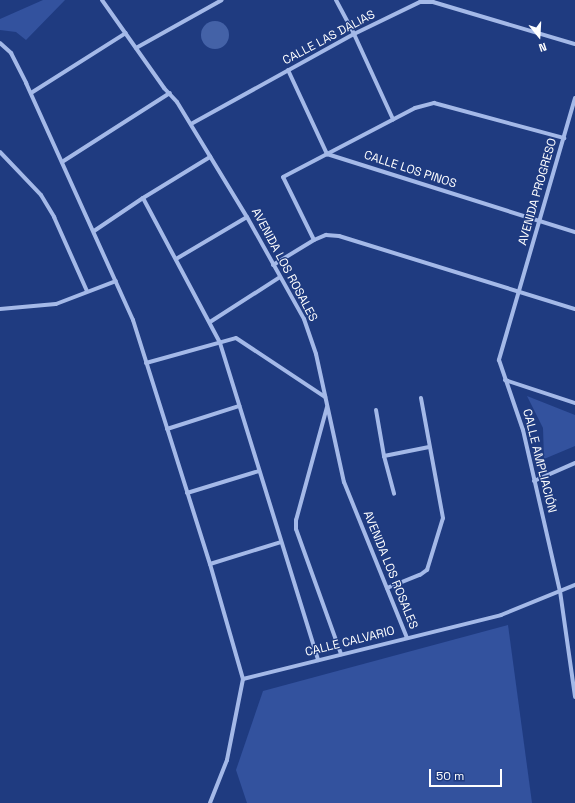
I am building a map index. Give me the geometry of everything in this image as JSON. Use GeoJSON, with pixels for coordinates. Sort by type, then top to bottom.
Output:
{"type":"FeatureCollection","features":[{"type":"Feature","properties":{"kind":"street","name":"AVENIDA LOS ROSALES"},"geometry":{"type":"LineString","coordinates":[[102,0],[191,124],[247,218],[304,319],[316,354],[344,482],[407,638]]}},
{"type":"Feature","properties":{"kind":"street"},"geometry":{"type":"LineString","coordinates":[[136,48],[222,0]]}},
{"type":"Feature","properties":{"kind":"street"},"geometry":{"type":"LineString","coordinates":[[336,0],[354,34],[393,119]]}},
{"type":"Feature","properties":{"kind":"street","name":"CALLE LAS DALIAS"},"geometry":{"type":"LineString","coordinates":[[191,124],[354,34],[420,2],[433,2],[575,44]]}},
{"type":"Feature","properties":{"kind":"street"},"geometry":{"type":"LineString","coordinates":[[31,93],[126,33]]}},
{"type":"Feature","properties":{"kind":"street"},"geometry":{"type":"LineString","coordinates":[[0,43],[11,53],[31,93],[133,320],[210,564],[243,679],[227,760],[210,803]]}},
{"type":"Feature","properties":{"kind":"street"},"geometry":{"type":"LineString","coordinates":[[288,70],[327,154]]}},
{"type":"Feature","properties":{"kind":"street"},"geometry":{"type":"LineString","coordinates":[[62,162],[170,93]]}},
{"type":"Feature","properties":{"kind":"street","name":"AVENIDA PROGRESO"},"geometry":{"type":"LineString","coordinates":[[519,291],[575,98]]}},
{"type":"Feature","properties":{"kind":"street"},"geometry":{"type":"LineString","coordinates":[[314,240],[283,177],[415,108],[434,103],[564,138]]}},
{"type":"Feature","properties":{"kind":"street"},"geometry":{"type":"LineString","coordinates":[[0,152],[41,195],[54,217],[87,291]]}},
{"type":"Feature","properties":{"kind":"street","name":"CALLE LOS PINOS"},"geometry":{"type":"LineString","coordinates":[[327,154],[539,222],[575,232]]}},
{"type":"Feature","properties":{"kind":"street"},"geometry":{"type":"LineString","coordinates":[[94,231],[143,198],[210,158]]}},
{"type":"Feature","properties":{"kind":"street"},"geometry":{"type":"LineString","coordinates":[[143,198],[220,343],[318,660]]}},
{"type":"Feature","properties":{"kind":"street"},"geometry":{"type":"LineString","coordinates":[[176,259],[247,218]]}},
{"type":"Feature","properties":{"kind":"street"},"geometry":{"type":"LineString","coordinates":[[273,265],[314,240],[326,236],[338,236],[575,309]]}},
{"type":"Feature","properties":{"kind":"street"},"geometry":{"type":"LineString","coordinates":[[210,322],[280,277]]}},
{"type":"Feature","properties":{"kind":"street"},"geometry":{"type":"LineString","coordinates":[[0,309],[56,304],[116,281]]}},
{"type":"Feature","properties":{"kind":"street","name":"CALLE AMPLIACIÓN"},"geometry":{"type":"LineString","coordinates":[[519,291],[499,360],[523,430],[560,591],[575,697]]}},
{"type":"Feature","properties":{"kind":"street"},"geometry":{"type":"LineString","coordinates":[[146,363],[236,338],[326,397]]}},
{"type":"Feature","properties":{"kind":"street"},"geometry":{"type":"LineString","coordinates":[[505,380],[575,403]]}},
{"type":"Feature","properties":{"kind":"street"},"geometry":{"type":"LineString","coordinates":[[387,588],[420,575],[427,570],[443,518],[421,398]]}},
{"type":"Feature","properties":{"kind":"street"},"geometry":{"type":"LineString","coordinates":[[167,429],[239,406]]}},
{"type":"Feature","properties":{"kind":"street"},"geometry":{"type":"LineString","coordinates":[[328,406],[297,511],[296,524],[341,654]]}},
{"type":"Feature","properties":{"kind":"street"},"geometry":{"type":"LineString","coordinates":[[376,410],[384,456],[394,494]]}},
{"type":"Feature","properties":{"kind":"street"},"geometry":{"type":"LineString","coordinates":[[384,456],[429,447]]}},
{"type":"Feature","properties":{"kind":"street"},"geometry":{"type":"LineString","coordinates":[[534,481],[575,463]]}},
{"type":"Feature","properties":{"kind":"street"},"geometry":{"type":"LineString","coordinates":[[187,493],[259,471]]}},
{"type":"Feature","properties":{"kind":"street"},"geometry":{"type":"LineString","coordinates":[[210,564],[281,542]]}},
{"type":"Feature","properties":{"kind":"street","name":"CALLE CALVARIO"},"geometry":{"type":"LineString","coordinates":[[243,679],[502,615],[575,585]]}},
{"type":"Feature","properties":{"kind":"shaded area"},"geometry":{"type":"Polygon","coordinates":[[[43,0],[65,0],[26,40],[16,32],[0,30],[0,19],[43,0]]]}},
{"type":"Feature","properties":{"kind":"shaded area"},"geometry":{"type":"Polygon","coordinates":[[[527,396],[575,415],[575,446],[544,459],[543,428],[527,396]]]}},
{"type":"Feature","properties":{"kind":"shaded area"},"geometry":{"type":"Polygon","coordinates":[[[508,625],[532,803],[247,803],[236,770],[263,691],[508,625]]]}},
{"type":"Feature","properties":{"kind":"building"},"geometry":{"type":"Polygon","coordinates":[[[215,21],[225,25],[229,35],[225,45],[215,49],[205,45],[201,35],[205,25],[215,21]]]}}]}
